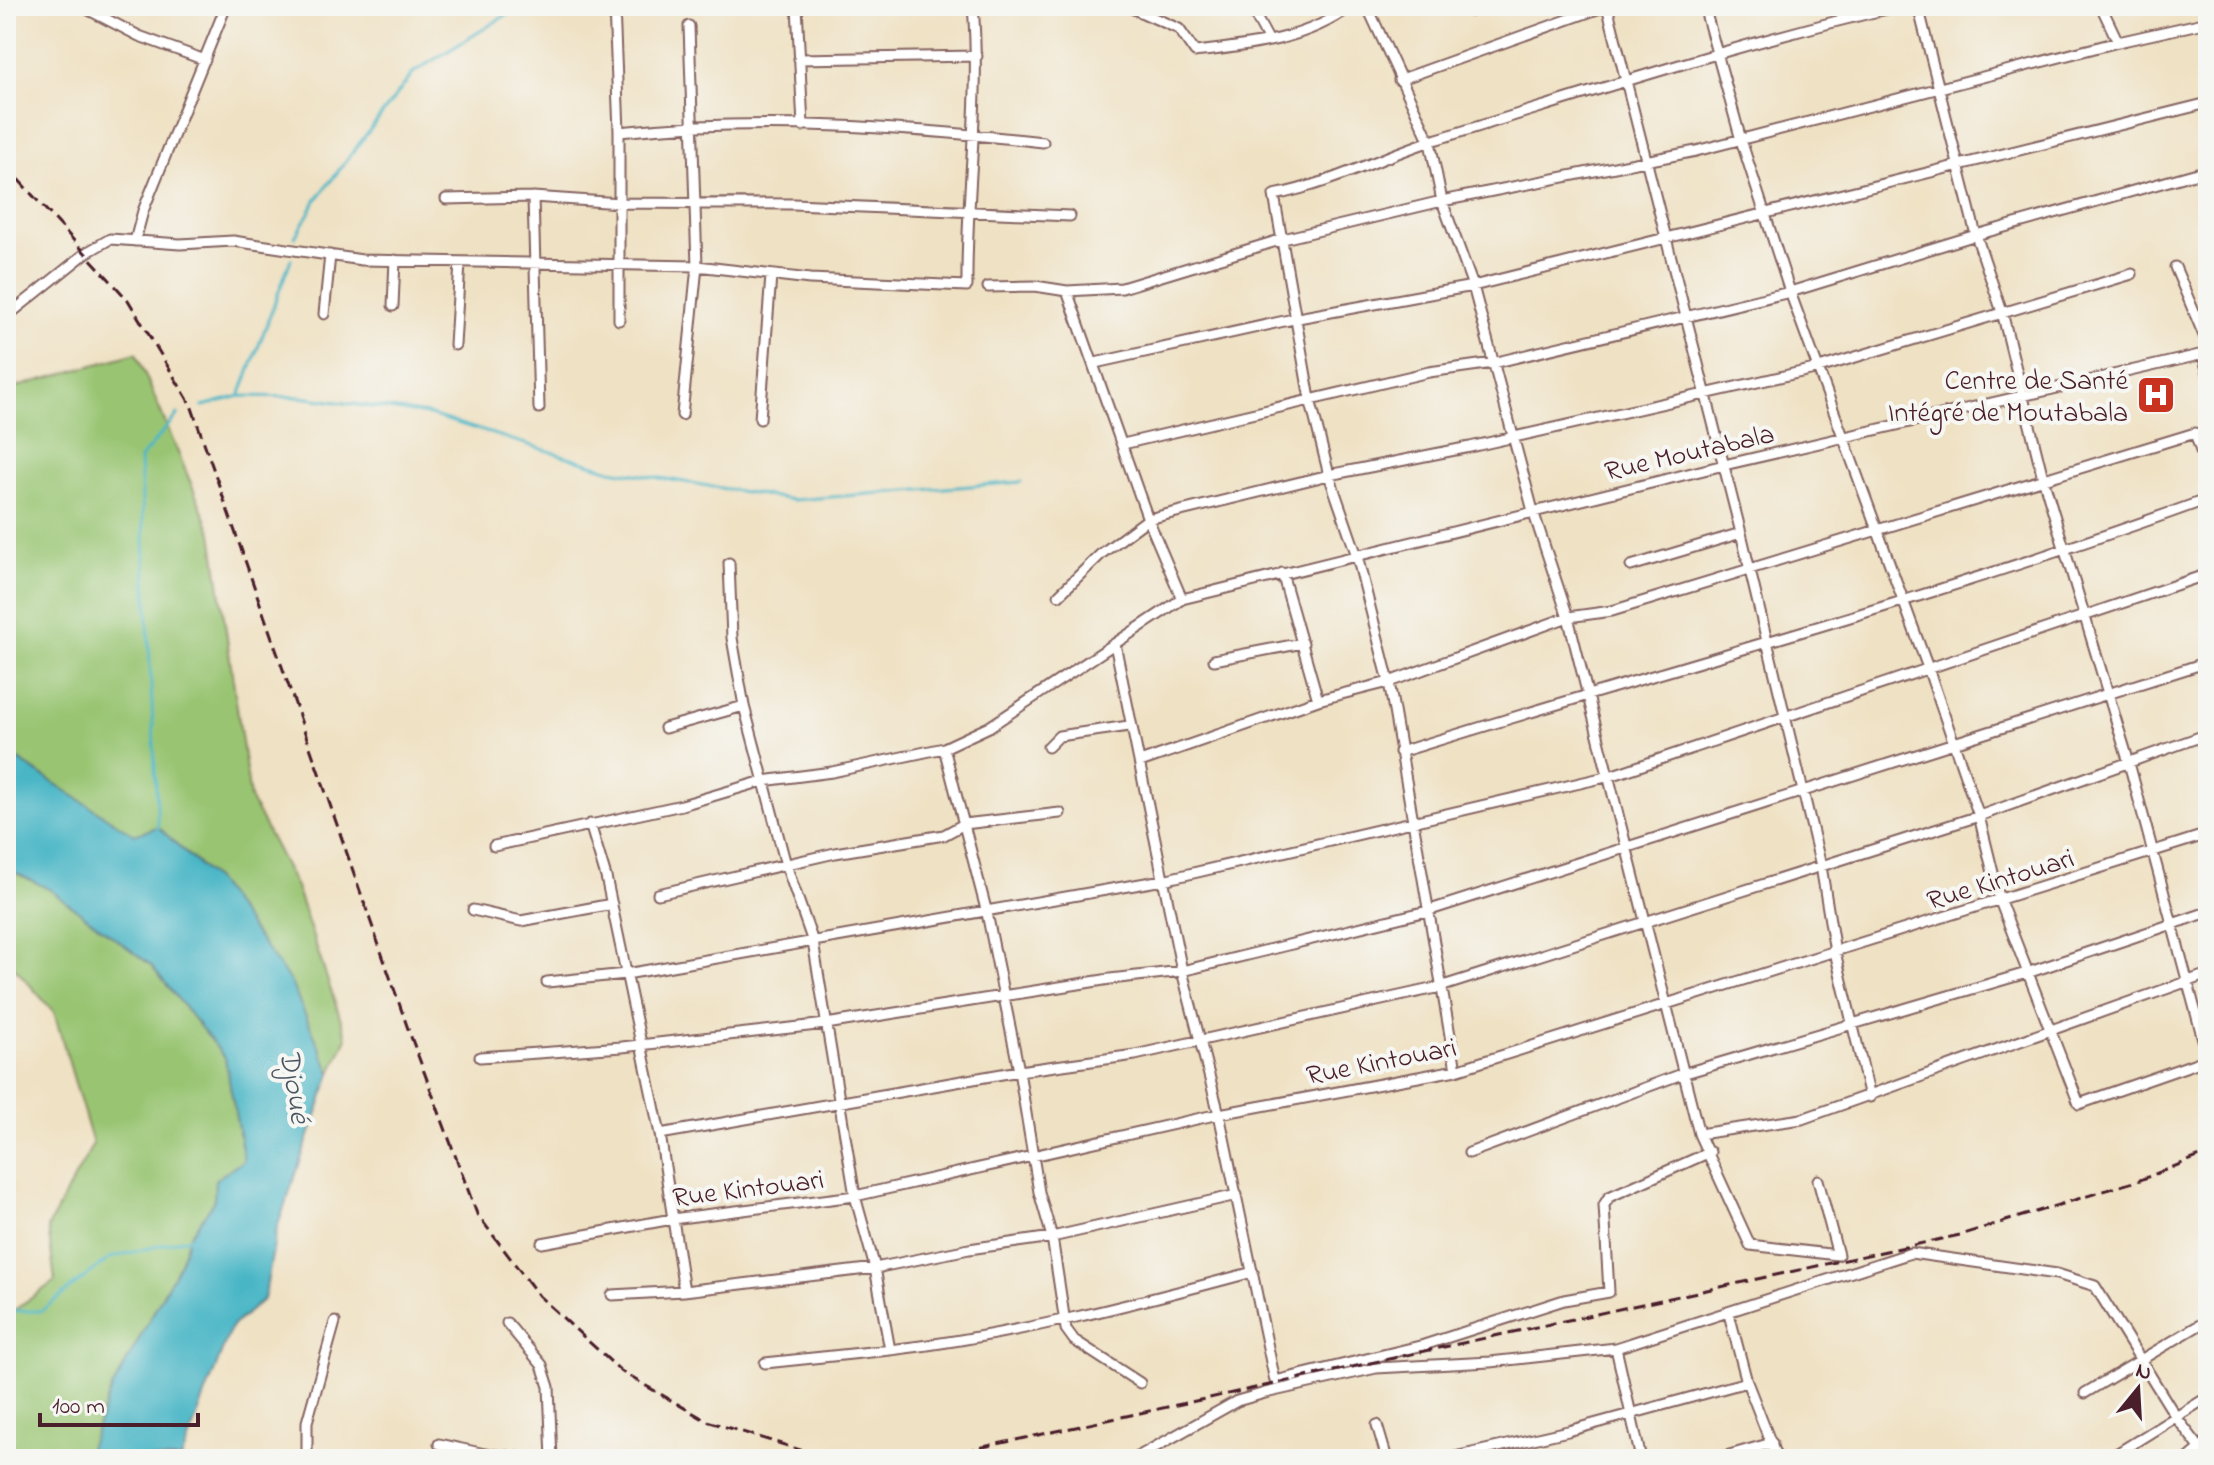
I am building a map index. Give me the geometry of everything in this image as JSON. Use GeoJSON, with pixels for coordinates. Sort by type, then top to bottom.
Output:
{"type":"FeatureCollection","features":[{"type":"Feature","properties":{"kind":"street"},"geometry":{"type":"LineString","coordinates":[[81,6],[139,36],[205,60]]}},
{"type":"Feature","properties":{"kind":"street"},"geometry":{"type":"LineString","coordinates":[[135,241],[143,211],[226,6]]}},
{"type":"Feature","properties":{"kind":"street"},"geometry":{"type":"LineString","coordinates":[[614,6],[619,132],[619,320]]}},
{"type":"Feature","properties":{"kind":"street"},"geometry":{"type":"LineString","coordinates":[[797,6],[803,126]]}},
{"type":"Feature","properties":{"kind":"street"},"geometry":{"type":"LineString","coordinates":[[6,317],[86,253],[110,239],[180,244],[233,241],[330,255],[395,260],[697,266],[771,276],[967,286],[966,211],[977,56],[973,6]]}},
{"type":"Feature","properties":{"kind":"street"},"geometry":{"type":"LineString","coordinates":[[1127,6],[1179,29],[1195,52],[1269,41],[1341,14],[1351,6]]}},
{"type":"Feature","properties":{"kind":"street"},"geometry":{"type":"LineString","coordinates":[[1250,6],[1269,41]]}},
{"type":"Feature","properties":{"kind":"street"},"geometry":{"type":"LineString","coordinates":[[1367,6],[1430,142],[1442,201],[1473,286],[1533,511],[1568,617],[1648,922],[1682,1074],[1699,1134],[1710,1152],[1750,1245],[1838,1255],[1818,1180]]}},
{"type":"Feature","properties":{"kind":"street"},"geometry":{"type":"LineString","coordinates":[[1399,80],[1606,6],[1628,81],[1664,238],[1689,316],[1765,644],[1821,866],[1835,952],[1870,1097]]}},
{"type":"Feature","properties":{"kind":"street"},"geometry":{"type":"LineString","coordinates":[[1704,6],[1741,140],[1790,292],[1900,599],[1928,668],[1979,816],[2000,901],[2079,1104],[2208,1058],[2129,763],[2043,478],[2002,312],[1976,235],[1918,6]]}},
{"type":"Feature","properties":{"kind":"street"},"geometry":{"type":"LineString","coordinates":[[1456,1070],[1389,682],[1357,556],[1329,475],[1310,399],[1274,195],[1319,186],[1430,142],[1628,81],[1814,26],[1900,6]]}},
{"type":"Feature","properties":{"kind":"street"},"geometry":{"type":"LineString","coordinates":[[2101,6],[2118,42]]}},
{"type":"Feature","properties":{"kind":"street"},"geometry":{"type":"LineString","coordinates":[[988,287],[1035,286],[1067,291],[1122,288],[1283,239],[1442,201],[1646,162],[1741,140],[2118,42],[2208,22]]}},
{"type":"Feature","properties":{"kind":"street"},"geometry":{"type":"LineString","coordinates":[[682,415],[697,266],[689,26]]}},
{"type":"Feature","properties":{"kind":"street"},"geometry":{"type":"LineString","coordinates":[[799,59],[977,56]]}},
{"type":"Feature","properties":{"kind":"street"},"geometry":{"type":"LineString","coordinates":[[1095,363],[1298,318],[1473,286],[2208,103]]}},
{"type":"Feature","properties":{"kind":"street"},"geometry":{"type":"LineString","coordinates":[[619,132],[693,124],[803,126],[1043,142]]}},
{"type":"Feature","properties":{"kind":"street"},"geometry":{"type":"LineString","coordinates":[[1123,444],[1429,372],[1493,363],[1790,292],[1976,235],[2208,170]]}},
{"type":"Feature","properties":{"kind":"street"},"geometry":{"type":"LineString","coordinates":[[533,197],[538,263],[534,325],[539,408]]}},
{"type":"Feature","properties":{"kind":"street"},"geometry":{"type":"LineString","coordinates":[[446,199],[533,197],[620,203],[1070,216]]}},
{"type":"Feature","properties":{"kind":"street"},"geometry":{"type":"LineString","coordinates":[[324,314],[330,255]]}},
{"type":"Feature","properties":{"kind":"street"},"geometry":{"type":"LineString","coordinates":[[393,306],[395,260]]}},
{"type":"Feature","properties":{"kind":"street"},"geometry":{"type":"LineString","coordinates":[[455,345],[460,263]]}},
{"type":"Feature","properties":{"kind":"street"},"geometry":{"type":"LineString","coordinates":[[2175,267],[2206,351],[2208,373]]}},
{"type":"Feature","properties":{"kind":"street"},"geometry":{"type":"LineString","coordinates":[[1059,595],[1101,554],[1148,519],[1329,475],[1707,395],[1819,368],[2132,274]]}},
{"type":"Feature","properties":{"kind":"street"},"geometry":{"type":"LineString","coordinates":[[760,419],[771,276]]}},
{"type":"Feature","properties":{"kind":"street"},"geometry":{"type":"LineString","coordinates":[[1067,291],[1148,519],[1182,599]]}},
{"type":"Feature","properties":{"kind":"street","name":"Rue Moutabala"},"geometry":{"type":"LineString","coordinates":[[494,846],[682,805],[763,781],[832,772],[944,748],[989,727],[1182,599],[1533,511],[2206,351]]}},
{"type":"Feature","properties":{"kind":"street"},"geometry":{"type":"LineString","coordinates":[[1140,762],[1318,700],[1389,682],[1568,617],[1612,611],[2195,433],[2208,472]]}},
{"type":"Feature","properties":{"kind":"street"},"geometry":{"type":"LineString","coordinates":[[1400,752],[1765,644],[2066,549],[2208,499]]}},
{"type":"Feature","properties":{"kind":"street"},"geometry":{"type":"LineString","coordinates":[[1631,566],[1741,533]]}},
{"type":"Feature","properties":{"kind":"street"},"geometry":{"type":"LineString","coordinates":[[729,563],[732,638],[744,706],[786,865],[813,942],[842,1100],[855,1196],[875,1268],[890,1350]]}},
{"type":"Feature","properties":{"kind":"street"},"geometry":{"type":"LineString","coordinates":[[1282,573],[1318,700]]}},
{"type":"Feature","properties":{"kind":"street"},"geometry":{"type":"LineString","coordinates":[[547,982],[626,974],[1163,880],[1610,776],[2208,574]]}},
{"type":"Feature","properties":{"kind":"street"},"geometry":{"type":"LineString","coordinates":[[1214,660],[1303,643]]}},
{"type":"Feature","properties":{"kind":"street"},"geometry":{"type":"LineString","coordinates":[[1115,644],[1129,726],[1140,762],[1182,971],[1219,1114],[1275,1381],[1424,1345],[1564,1300],[1609,1292],[1604,1205],[1609,1197],[1710,1152]]}},
{"type":"Feature","properties":{"kind":"street"},"geometry":{"type":"LineString","coordinates":[[480,1057],[641,1045],[826,1024],[1003,995],[1182,971],[1427,911],[2208,662]]}},
{"type":"Feature","properties":{"kind":"street"},"geometry":{"type":"LineString","coordinates":[[665,728],[744,706]]}},
{"type":"Feature","properties":{"kind":"street"},"geometry":{"type":"LineString","coordinates":[[1048,747],[1059,736],[1129,726]]}},
{"type":"Feature","properties":{"kind":"street"},"geometry":{"type":"LineString","coordinates":[[660,1134],[842,1100],[1135,1055],[1440,987],[1979,816],[2208,734]]}},
{"type":"Feature","properties":{"kind":"street"},"geometry":{"type":"LineString","coordinates":[[944,748],[987,913],[1069,1335],[1140,1383]]}},
{"type":"Feature","properties":{"kind":"street"},"geometry":{"type":"LineString","coordinates":[[658,894],[786,865],[944,835],[964,824],[1060,813]]}},
{"type":"Feature","properties":{"kind":"street"},"geometry":{"type":"LineString","coordinates":[[590,824],[612,904],[660,1134],[684,1291]]}},
{"type":"Feature","properties":{"kind":"street","name":"Rue Kintouari"},"geometry":{"type":"LineString","coordinates":[[542,1243],[672,1219],[855,1196],[1219,1114],[1456,1070],[2208,834]]}},
{"type":"Feature","properties":{"kind":"street"},"geometry":{"type":"LineString","coordinates":[[473,910],[521,921],[612,904]]}},
{"type":"Feature","properties":{"kind":"street"},"geometry":{"type":"LineString","coordinates":[[1469,1153],[1682,1074],[2030,972],[2208,912]]}},
{"type":"Feature","properties":{"kind":"street"},"geometry":{"type":"LineString","coordinates":[[1699,1134],[1802,1119],[2050,1033],[2208,974]]}},
{"type":"Feature","properties":{"kind":"street"},"geometry":{"type":"LineString","coordinates":[[612,1295],[684,1291],[875,1268],[969,1249],[1052,1237],[1237,1195]]}},
{"type":"Feature","properties":{"kind":"street"},"geometry":{"type":"LineString","coordinates":[[1134,1459],[1237,1401],[1265,1393],[1376,1368],[1490,1362],[1616,1348],[1911,1253],[2057,1274],[2095,1286],[2176,1417],[2204,1445],[2188,1459]]}},
{"type":"Feature","properties":{"kind":"street"},"geometry":{"type":"LineString","coordinates":[[765,1363],[949,1343],[1253,1272]]}},
{"type":"Feature","properties":{"kind":"street"},"geometry":{"type":"LineString","coordinates":[[1729,1314],[1747,1382],[1777,1459]]}},
{"type":"Feature","properties":{"kind":"street"},"geometry":{"type":"LineString","coordinates":[[2085,1393],[2208,1320]]}},
{"type":"Feature","properties":{"kind":"street"},"geometry":{"type":"LineString","coordinates":[[307,1459],[307,1422],[335,1322]]}},
{"type":"Feature","properties":{"kind":"street"},"geometry":{"type":"LineString","coordinates":[[507,1323],[542,1365],[549,1387],[552,1459]]}},
{"type":"Feature","properties":{"kind":"street"},"geometry":{"type":"LineString","coordinates":[[1616,1348],[1641,1459]]}},
{"type":"Feature","properties":{"kind":"street"},"geometry":{"type":"LineString","coordinates":[[1446,1459],[1747,1382]]}},
{"type":"Feature","properties":{"kind":"street"},"geometry":{"type":"LineString","coordinates":[[2108,1459],[2208,1397]]}},
{"type":"Feature","properties":{"kind":"street"},"geometry":{"type":"LineString","coordinates":[[1377,1425],[1387,1459]]}},
{"type":"Feature","properties":{"kind":"street"},"geometry":{"type":"LineString","coordinates":[[1715,1459],[1772,1443]]}},
{"type":"Feature","properties":{"kind":"street"},"geometry":{"type":"LineString","coordinates":[[439,1444],[485,1454],[535,1459]]}},
{"type":"Feature","properties":{"kind":"green space"},"geometry":{"type":"Polygon","coordinates":[[[136,353],[212,533],[250,798],[296,887],[347,1038],[331,1073],[290,981],[216,881],[158,827],[134,835],[6,752],[6,390],[136,353]]]}},
{"type":"Feature","properties":{"kind":"green space"},"geometry":{"type":"Polygon","coordinates":[[[6,868],[49,889],[151,965],[225,1058],[244,1160],[215,1180],[214,1202],[190,1235],[180,1263],[110,1393],[85,1459],[6,1459],[6,1316],[55,1281],[48,1227],[93,1144],[54,1012],[6,958],[6,868]]]}},
{"type":"Feature","properties":{"kind":"water","name":"Djoué"},"geometry":{"type":"Polygon","coordinates":[[[6,752],[134,835],[158,827],[216,881],[290,981],[331,1073],[277,1228],[264,1299],[231,1327],[181,1459],[85,1459],[110,1393],[180,1263],[190,1235],[214,1202],[215,1180],[244,1160],[225,1058],[151,965],[49,889],[6,868],[6,752]]]}},
{"type":"Feature","properties":{"kind":"waterway"},"geometry":{"type":"LineString","coordinates":[[295,237],[317,199],[414,72],[521,6]]}},
{"type":"Feature","properties":{"kind":"waterway"},"geometry":{"type":"LineString","coordinates":[[203,406],[240,396],[291,259]]}},
{"type":"Feature","properties":{"kind":"waterway"},"geometry":{"type":"LineString","coordinates":[[240,396],[300,397],[427,414],[611,470],[793,500],[1021,482]]}},
{"type":"Feature","properties":{"kind":"waterway"},"geometry":{"type":"LineString","coordinates":[[158,828],[140,459],[178,414]]}},
{"type":"Feature","properties":{"kind":"waterway"},"geometry":{"type":"LineString","coordinates":[[6,1311],[41,1311],[110,1258],[193,1237]]}},
{"type":"Feature","properties":{"kind":"railway"},"geometry":{"type":"LineString","coordinates":[[6,166],[128,300],[191,405],[407,1026],[477,1214],[539,1296],[622,1372],[707,1421],[807,1452],[917,1459]]}},
{"type":"Feature","properties":{"kind":"railway"},"geometry":{"type":"LineString","coordinates":[[928,1459],[1960,1235],[2140,1180],[2208,1153]]}},
{"type":"Feature","properties":{"kind":"place","name":"Centre de Santé Intégré de Moutabala"},"geometry":{"type":"Point","coordinates":[2156,395]}}]}
